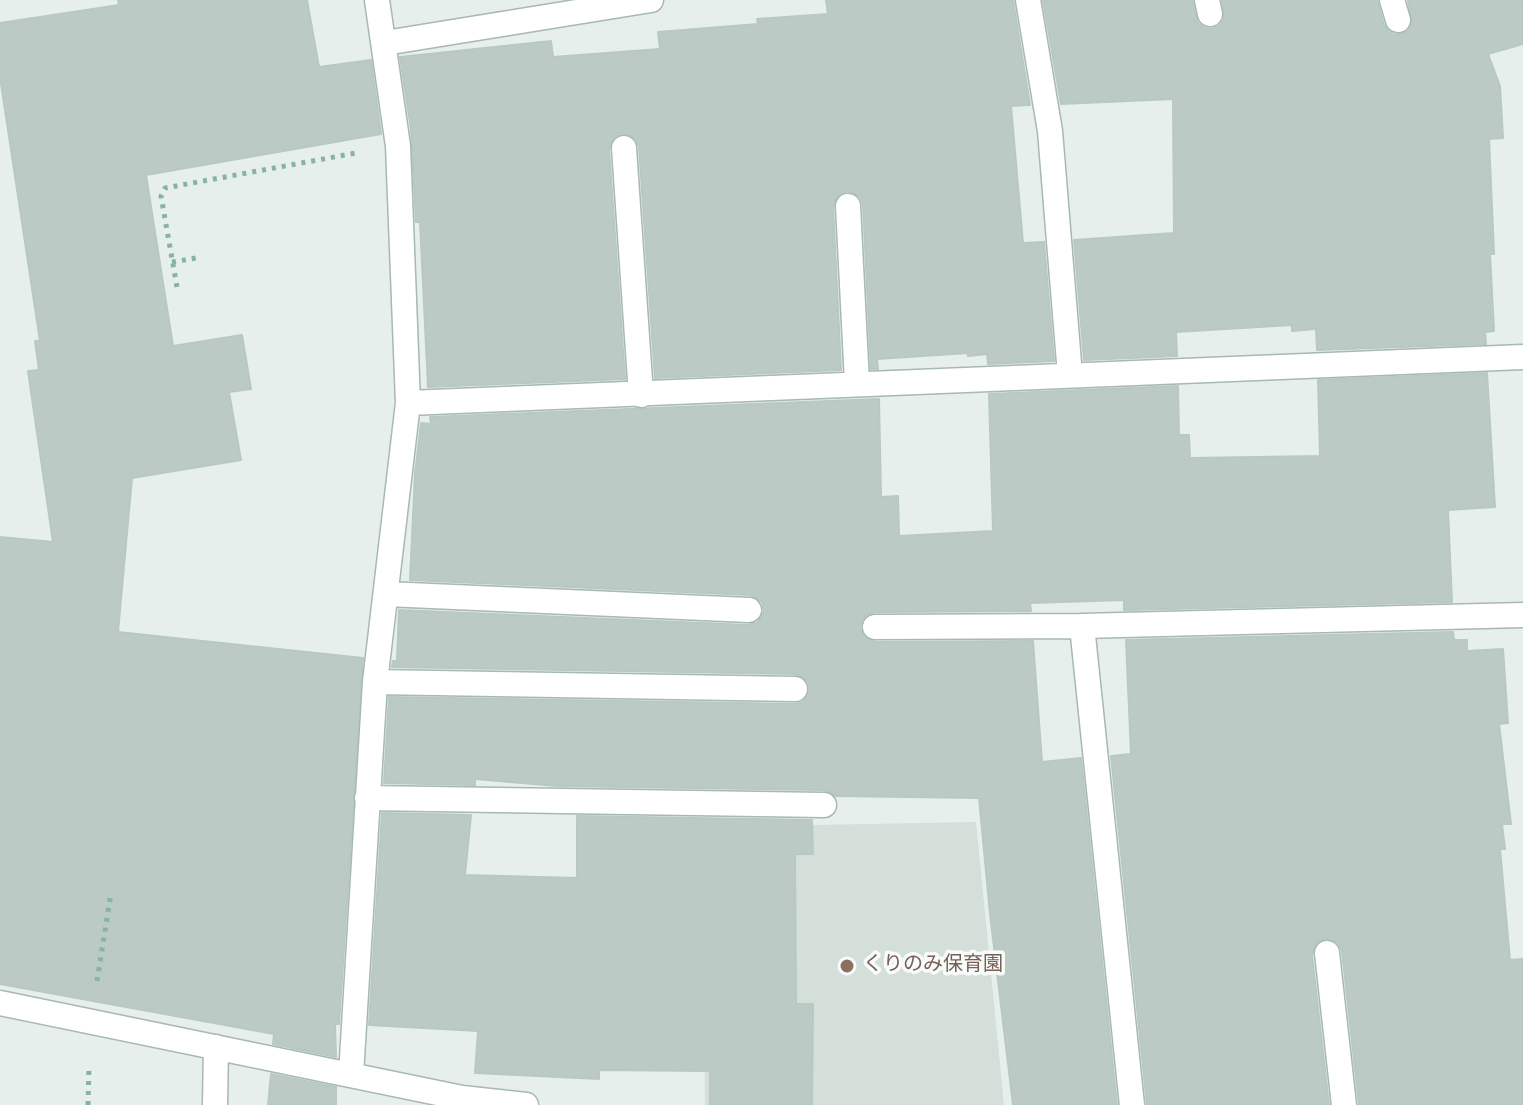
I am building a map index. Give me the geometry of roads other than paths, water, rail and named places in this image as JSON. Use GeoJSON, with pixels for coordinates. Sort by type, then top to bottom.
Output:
{"type":"FeatureCollection","features":[{"type":"Feature","properties":{"kind":"street"},"geometry":{"type":"LineString","coordinates":[[351,1075],[375,682],[408,403],[398,146],[377,0]]}},
{"type":"Feature","properties":{"kind":"street"},"geometry":{"type":"LineString","coordinates":[[385,43],[651,0]]}},
{"type":"Feature","properties":{"kind":"street"},"geometry":{"type":"LineString","coordinates":[[1028,0],[1050,131],[1070,375]]}},
{"type":"Feature","properties":{"kind":"street"},"geometry":{"type":"LineString","coordinates":[[624,148],[641,395]]}},
{"type":"Feature","properties":{"kind":"street"},"geometry":{"type":"LineString","coordinates":[[848,206],[857,383]]}},
{"type":"Feature","properties":{"kind":"street"},"geometry":{"type":"LineString","coordinates":[[408,403],[1523,357]]}},
{"type":"Feature","properties":{"kind":"street"},"geometry":{"type":"LineString","coordinates":[[386,594],[749,610]]}},
{"type":"Feature","properties":{"kind":"street"},"geometry":{"type":"LineString","coordinates":[[875,627],[1082,626],[1523,615]]}},
{"type":"Feature","properties":{"kind":"street"},"geometry":{"type":"LineString","coordinates":[[1082,626],[1132,1105]]}},
{"type":"Feature","properties":{"kind":"street"},"geometry":{"type":"LineString","coordinates":[[375,682],[795,689]]}},
{"type":"Feature","properties":{"kind":"street"},"geometry":{"type":"LineString","coordinates":[[367,798],[824,805]]}},
{"type":"Feature","properties":{"kind":"street"},"geometry":{"type":"LineString","coordinates":[[1327,953],[1344,1105]]}},
{"type":"Feature","properties":{"kind":"street"},"geometry":{"type":"LineString","coordinates":[[0,1003],[351,1075],[462,1102],[526,1105]]}},
{"type":"Feature","properties":{"kind":"street"},"geometry":{"type":"LineString","coordinates":[[215,1105],[216,1047]]}},
{"type":"Feature","properties":{"kind":"place","name":"くりのみ保育園"},"geometry":{"type":"Point","coordinates":[847,966]}}]}
